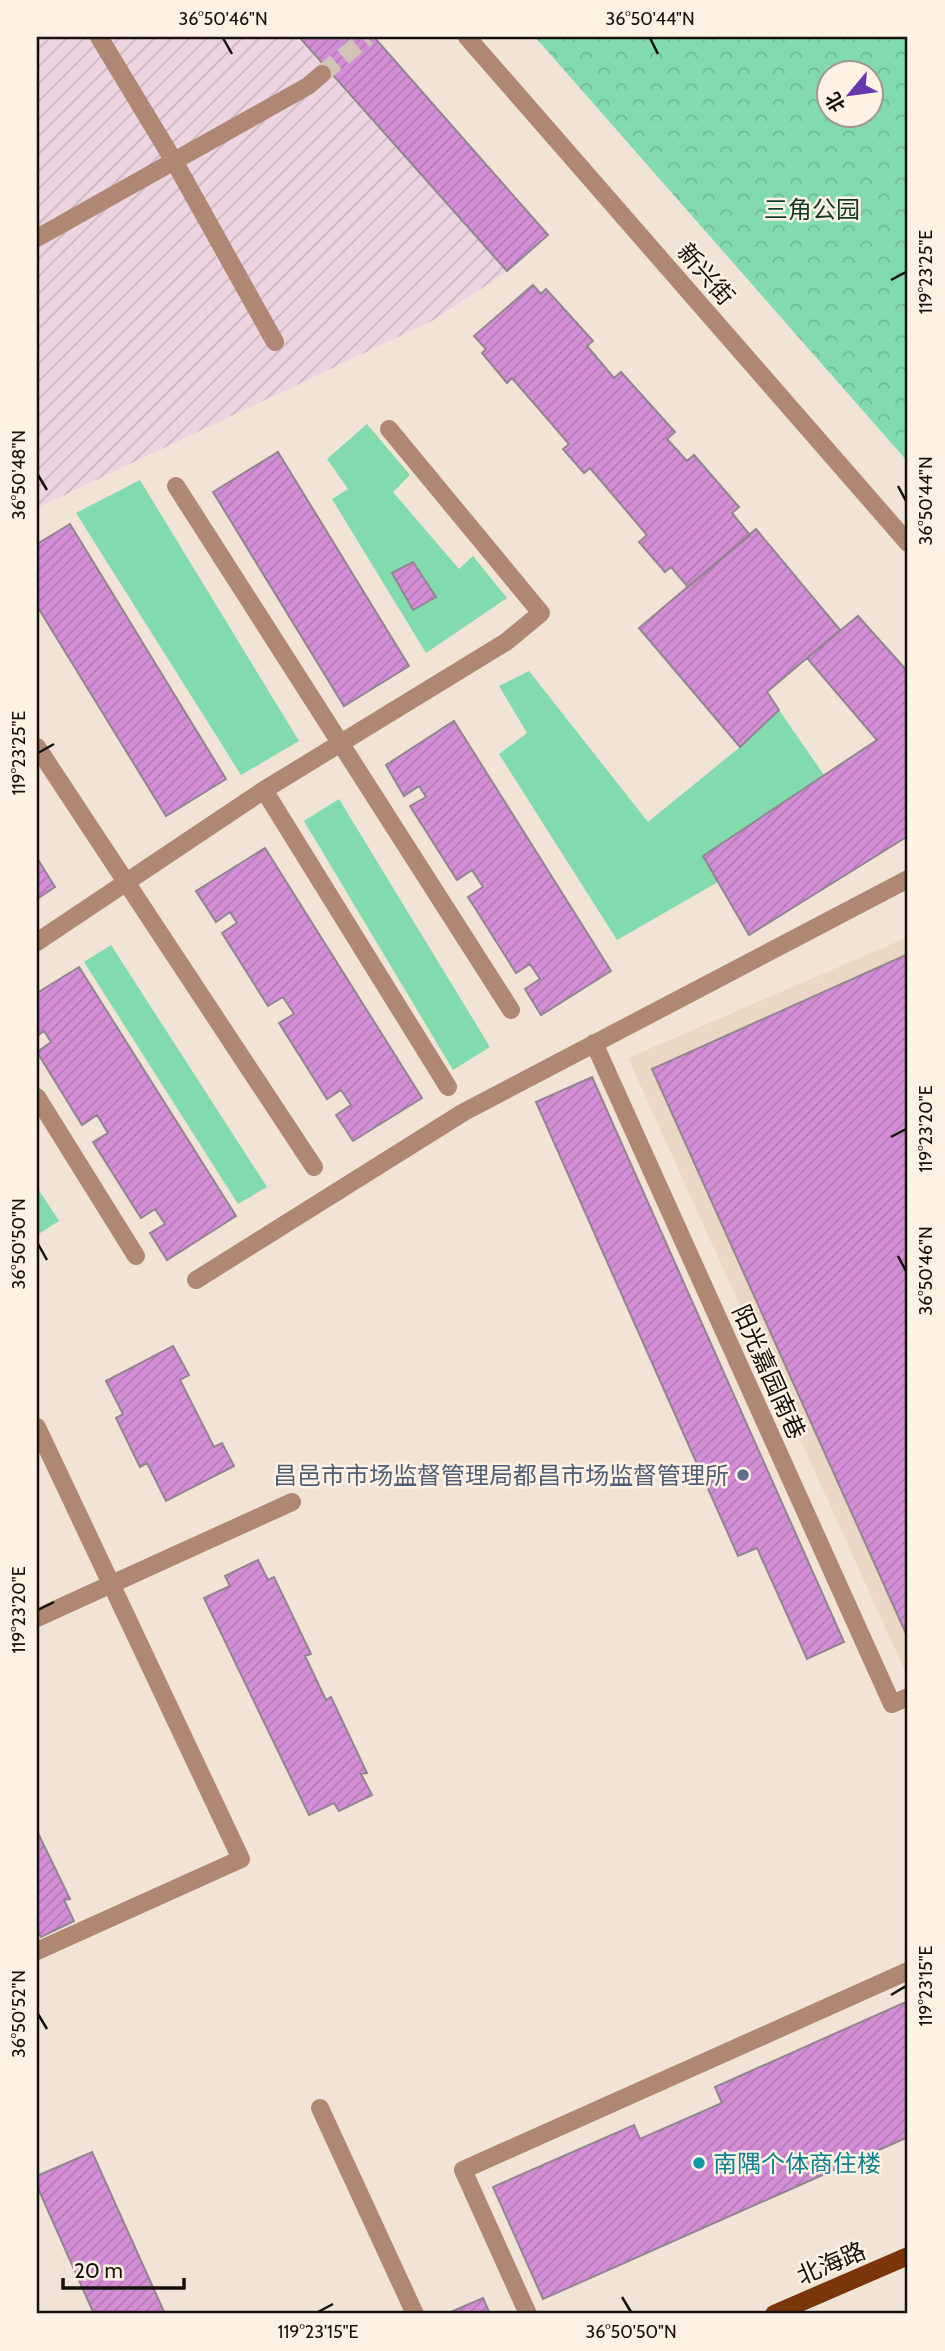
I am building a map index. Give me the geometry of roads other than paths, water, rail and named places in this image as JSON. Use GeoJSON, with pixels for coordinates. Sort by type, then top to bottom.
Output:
{"type":"FeatureCollection","features":[{"type":"Feature","properties":{"kind":"main road","name":"北海路"},"geometry":{"type":"LineString","coordinates":[[774,2314],[908,2256]]}},
{"type":"Feature","properties":{"kind":"street"},"geometry":{"type":"LineString","coordinates":[[99,37],[174,161],[275,342]]}},
{"type":"Feature","properties":{"kind":"street","name":"新兴街"},"geometry":{"type":"LineString","coordinates":[[467,37],[908,543]]}},
{"type":"Feature","properties":{"kind":"street"},"geometry":{"type":"LineString","coordinates":[[37,237],[307,86],[322,74]]}},
{"type":"Feature","properties":{"kind":"street"},"geometry":{"type":"LineString","coordinates":[[37,942],[264,790],[506,642],[541,612],[389,429]]}},
{"type":"Feature","properties":{"kind":"street"},"geometry":{"type":"LineString","coordinates":[[176,486],[511,1010]]}},
{"type":"Feature","properties":{"kind":"street"},"geometry":{"type":"LineString","coordinates":[[37,747],[124,884],[314,1167]]}},
{"type":"Feature","properties":{"kind":"street"},"geometry":{"type":"LineString","coordinates":[[264,790],[448,1087]]}},
{"type":"Feature","properties":{"kind":"street"},"geometry":{"type":"LineString","coordinates":[[196,1280],[464,1112],[908,879]]}},
{"type":"Feature","properties":{"kind":"street","name":"阳光嘉园南巷"},"geometry":{"type":"LineString","coordinates":[[594,1043],[892,1704],[908,1697]]}},
{"type":"Feature","properties":{"kind":"street"},"geometry":{"type":"LineString","coordinates":[[37,1097],[136,1256]]}},
{"type":"Feature","properties":{"kind":"street"},"geometry":{"type":"LineString","coordinates":[[37,1427],[241,1859],[37,1951]]}},
{"type":"Feature","properties":{"kind":"street"},"geometry":{"type":"LineString","coordinates":[[37,1618],[292,1502]]}},
{"type":"Feature","properties":{"kind":"street"},"geometry":{"type":"LineString","coordinates":[[528,2314],[463,2169],[908,1971]]}},
{"type":"Feature","properties":{"kind":"street"},"geometry":{"type":"LineString","coordinates":[[320,2108],[415,2314]]}},
{"type":"Feature","properties":{"kind":"tunnel"},"geometry":{"type":"LineString","coordinates":[[322,74],[367,37]]}},
{"type":"Feature","properties":{"kind":"place","name":"昌邑市市场监督管理局都昌市场监督管理所"},"geometry":{"type":"Point","coordinates":[743,1475]}},
{"type":"Feature","properties":{"kind":"place","name":"南隅个体商住楼"},"geometry":{"type":"Point","coordinates":[699,2163]}},
{"type":"Feature","properties":{"kind":"park label","name":"三角公园"},"geometry":{"type":"Point","coordinates":[812,209]}}]}
